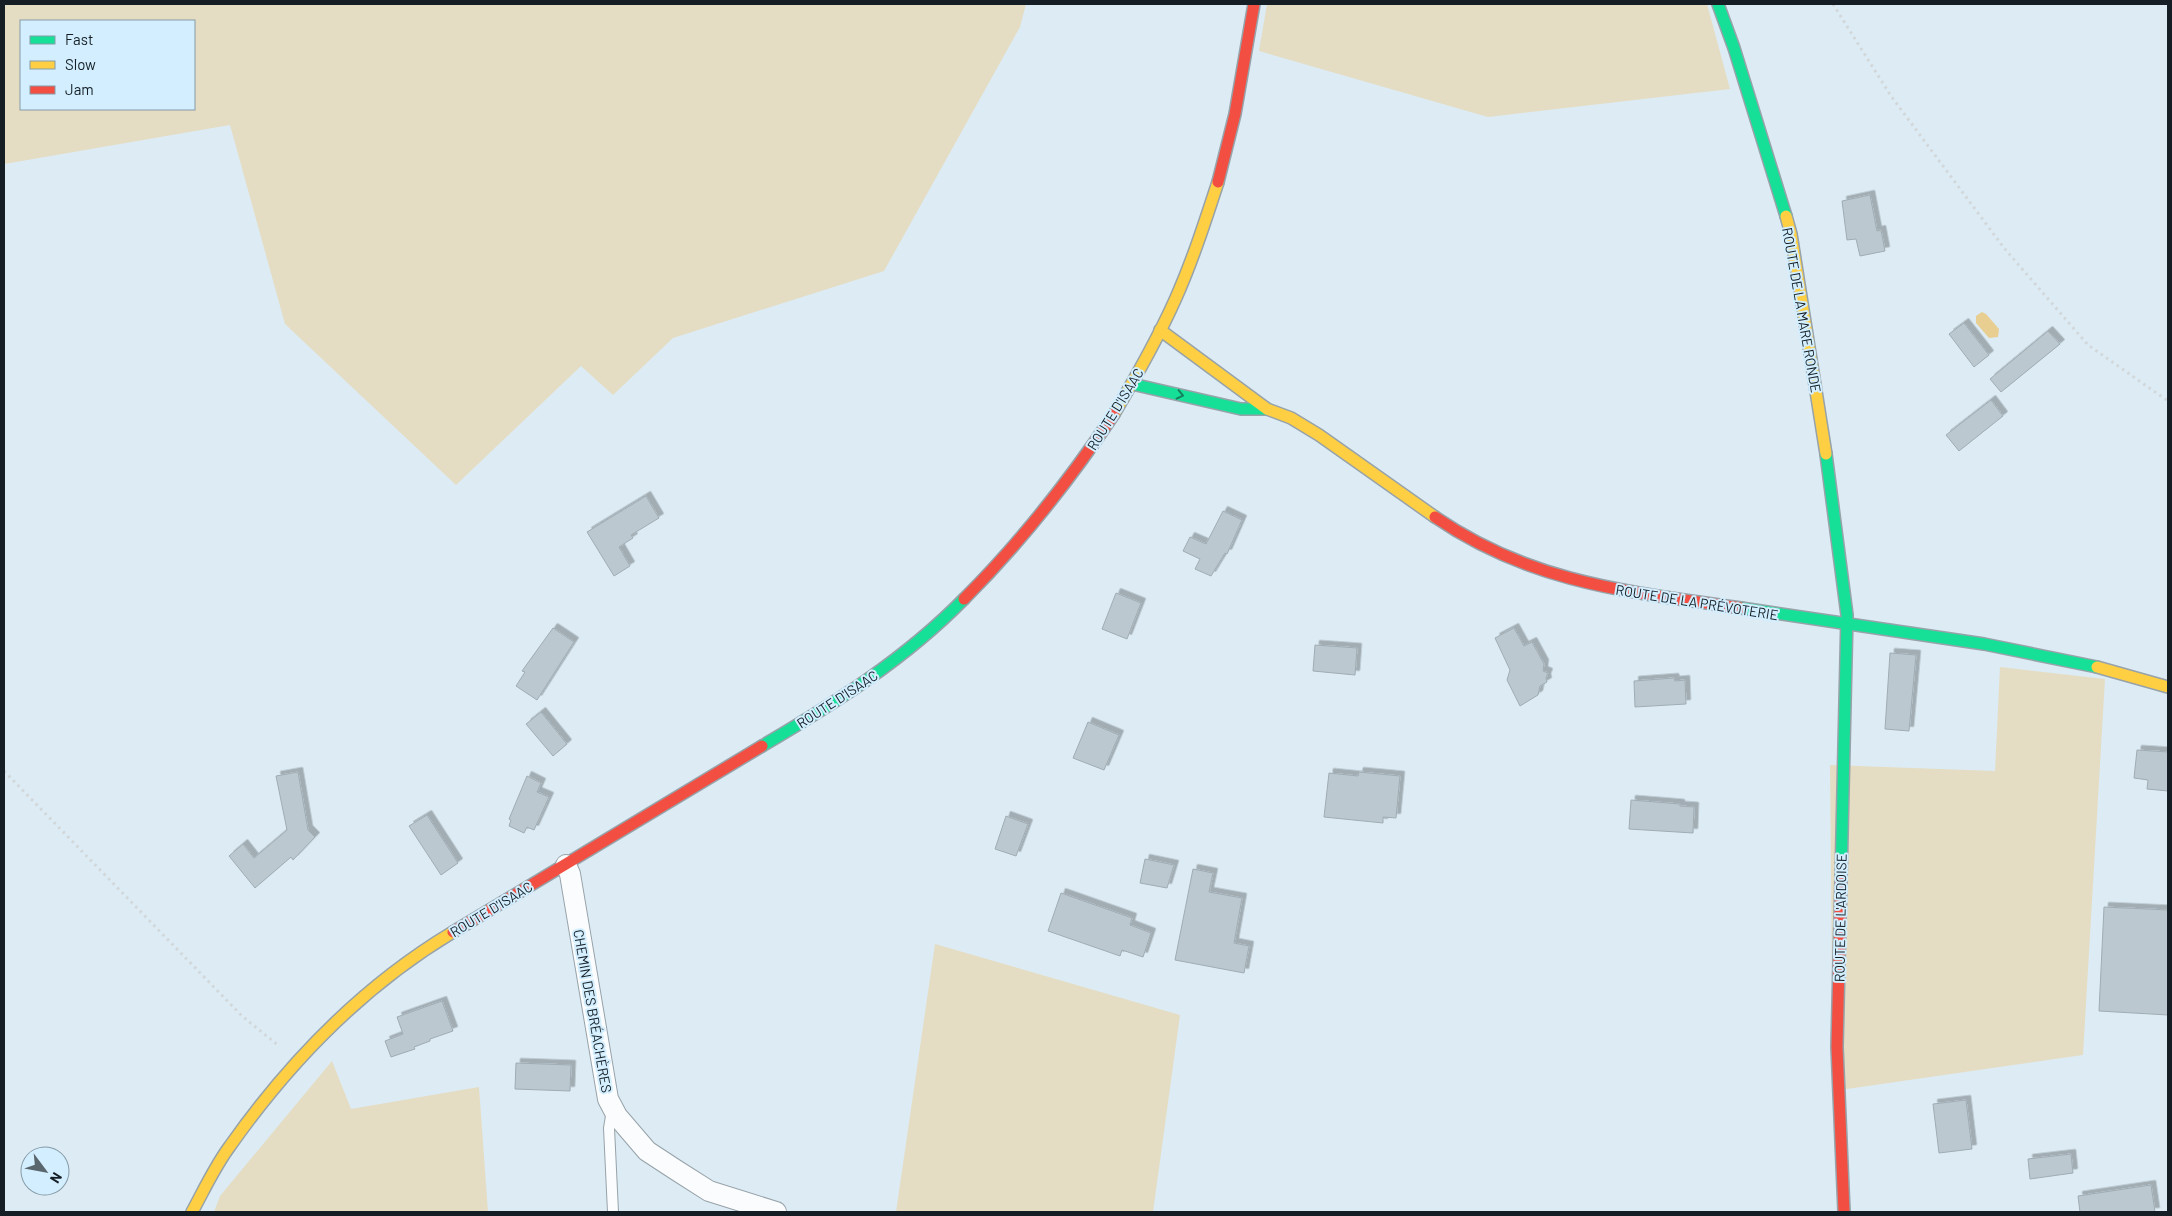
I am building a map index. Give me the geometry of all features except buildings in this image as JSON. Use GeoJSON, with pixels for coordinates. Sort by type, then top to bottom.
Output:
{"type":"FeatureCollection","features":[{"type":"Feature","properties":{"kind":"street","name":"ROUTE D'ISAAC"},"geometry":{"type":"LineString","coordinates":[[192,1212],[229,1147],[298,1060],[337,1019],[388,976],[441,939],[849,694],[899,657],[949,616],[1001,563],[1059,494],[1109,422],[1132,384],[1160,330],[1189,266],[1219,180],[1233,126],[1254,4]]}},
{"type":"Feature","properties":{"kind":"street","name":"ROUTE DE LA MARE RONDE"},"geometry":{"type":"LineString","coordinates":[[1718,4],[1734,48],[1791,234],[1820,408],[1847,624]]}},
{"type":"Feature","properties":{"kind":"street","name":"ROUTE DE LA PRÉVOTERIE"},"geometry":{"type":"LineString","coordinates":[[1160,330],[1267,409],[1291,418],[1319,435],[1359,465],[1454,530],[1487,548],[1525,565],[1580,582],[1610,588],[1981,643],[2066,659],[2135,676],[2168,687]]}},
{"type":"Feature","properties":{"kind":"street","name":"ROUTE DE LA PRÉVOTERIE"},"geometry":{"type":"LineString","coordinates":[[1132,384],[1241,409],[1267,409]]}},
{"type":"Feature","properties":{"kind":"street","name":"ROUTE DE L'ARDOISE"},"geometry":{"type":"LineString","coordinates":[[1844,1212],[1837,1047],[1847,624]]}},
{"type":"Feature","properties":{"kind":"street","name":"CHEMIN DES BRÉACHÈRES"},"geometry":{"type":"LineString","coordinates":[[566,865],[570,874],[608,1099],[617,1116],[647,1150],[709,1191],[776,1212]]}},
{"type":"Feature","properties":{"kind":"lane"},"geometry":{"type":"LineString","coordinates":[[612,1107],[609,1128],[613,1212]]}},
{"type":"Feature","properties":{"kind":"path"},"geometry":{"type":"LineString","coordinates":[[1833,4],[1891,96],[2004,248],[2088,345],[2168,401]]}},
{"type":"Feature","properties":{"kind":"path"},"geometry":{"type":"LineString","coordinates":[[4,770],[242,1016],[298,1060]]}},
{"type":"Feature","properties":{"kind":"shaded area"},"geometry":{"type":"Polygon","coordinates":[[[4,4],[1026,4],[1020,27],[884,271],[673,338],[613,395],[581,366],[456,485],[285,324],[230,125],[4,164],[4,4]]]}},
{"type":"Feature","properties":{"kind":"shaded area"},"geometry":{"type":"Polygon","coordinates":[[[1267,4],[1707,4],[1730,89],[1488,117],[1259,51],[1267,4]]]}},
{"type":"Feature","properties":{"kind":"shaded area"},"geometry":{"type":"Polygon","coordinates":[[[1982,312],[1999,329],[1998,337],[1989,338],[1976,323],[1976,316],[1982,312]]]}},
{"type":"Feature","properties":{"kind":"shaded area"},"geometry":{"type":"Polygon","coordinates":[[[2000,667],[2105,679],[2083,1055],[1833,1091],[1830,765],[1995,771],[2000,667]]]}},
{"type":"Feature","properties":{"kind":"shaded area"},"geometry":{"type":"Polygon","coordinates":[[[935,944],[1180,1015],[1153,1212],[896,1212],[935,944]]]}},
{"type":"Feature","properties":{"kind":"shaded area"},"geometry":{"type":"Polygon","coordinates":[[[332,1061],[351,1109],[479,1087],[488,1212],[214,1212],[220,1196],[332,1061]]]}},
{"type":"Feature","properties":{"kind":"traffic: fast"},"geometry":{"type":"LineString","coordinates":[[1718,4],[1734,48],[1786,216]]}},
{"type":"Feature","properties":{"kind":"traffic: fast"},"geometry":{"type":"LineString","coordinates":[[1132,384],[1241,409],[1267,409]]}},
{"type":"Feature","properties":{"kind":"traffic: fast"},"geometry":{"type":"LineString","coordinates":[[1826,454],[1847,615],[1841,878]]}},
{"type":"Feature","properties":{"kind":"traffic: fast"},"geometry":{"type":"LineString","coordinates":[[762,746],[842,697],[893,661],[964,599]]}},
{"type":"Feature","properties":{"kind":"traffic: fast"},"geometry":{"type":"LineString","coordinates":[[1741,608],[1984,644],[2097,667]]}},
{"type":"Feature","properties":{"kind":"traffic: slow"},"geometry":{"type":"LineString","coordinates":[[1114,414],[1146,358],[1175,300],[1193,257],[1218,182]]}},
{"type":"Feature","properties":{"kind":"traffic: slow"},"geometry":{"type":"LineString","coordinates":[[1786,216],[1791,234],[1826,454]]}},
{"type":"Feature","properties":{"kind":"traffic: slow"},"geometry":{"type":"LineString","coordinates":[[1160,330],[1267,409],[1291,418],[1319,435],[1435,517]]}},
{"type":"Feature","properties":{"kind":"traffic: slow"},"geometry":{"type":"LineString","coordinates":[[2097,667],[2168,687]]}},
{"type":"Feature","properties":{"kind":"traffic: slow"},"geometry":{"type":"LineString","coordinates":[[192,1212],[225,1154],[253,1115],[303,1055],[330,1027],[389,976],[453,932]]}},
{"type":"Feature","properties":{"kind":"traffic: jam"},"geometry":{"type":"LineString","coordinates":[[1218,182],[1235,114],[1254,4]]}},
{"type":"Feature","properties":{"kind":"traffic: jam"},"geometry":{"type":"LineString","coordinates":[[964,599],[1044,510],[1114,414]]}},
{"type":"Feature","properties":{"kind":"traffic: jam"},"geometry":{"type":"LineString","coordinates":[[1435,517],[1471,539],[1508,557],[1544,571],[1620,590],[1741,608]]}},
{"type":"Feature","properties":{"kind":"traffic: jam"},"geometry":{"type":"LineString","coordinates":[[453,932],[762,746]]}},
{"type":"Feature","properties":{"kind":"traffic: jam"},"geometry":{"type":"LineString","coordinates":[[1841,878],[1837,1047],[1844,1212]]}}]}
